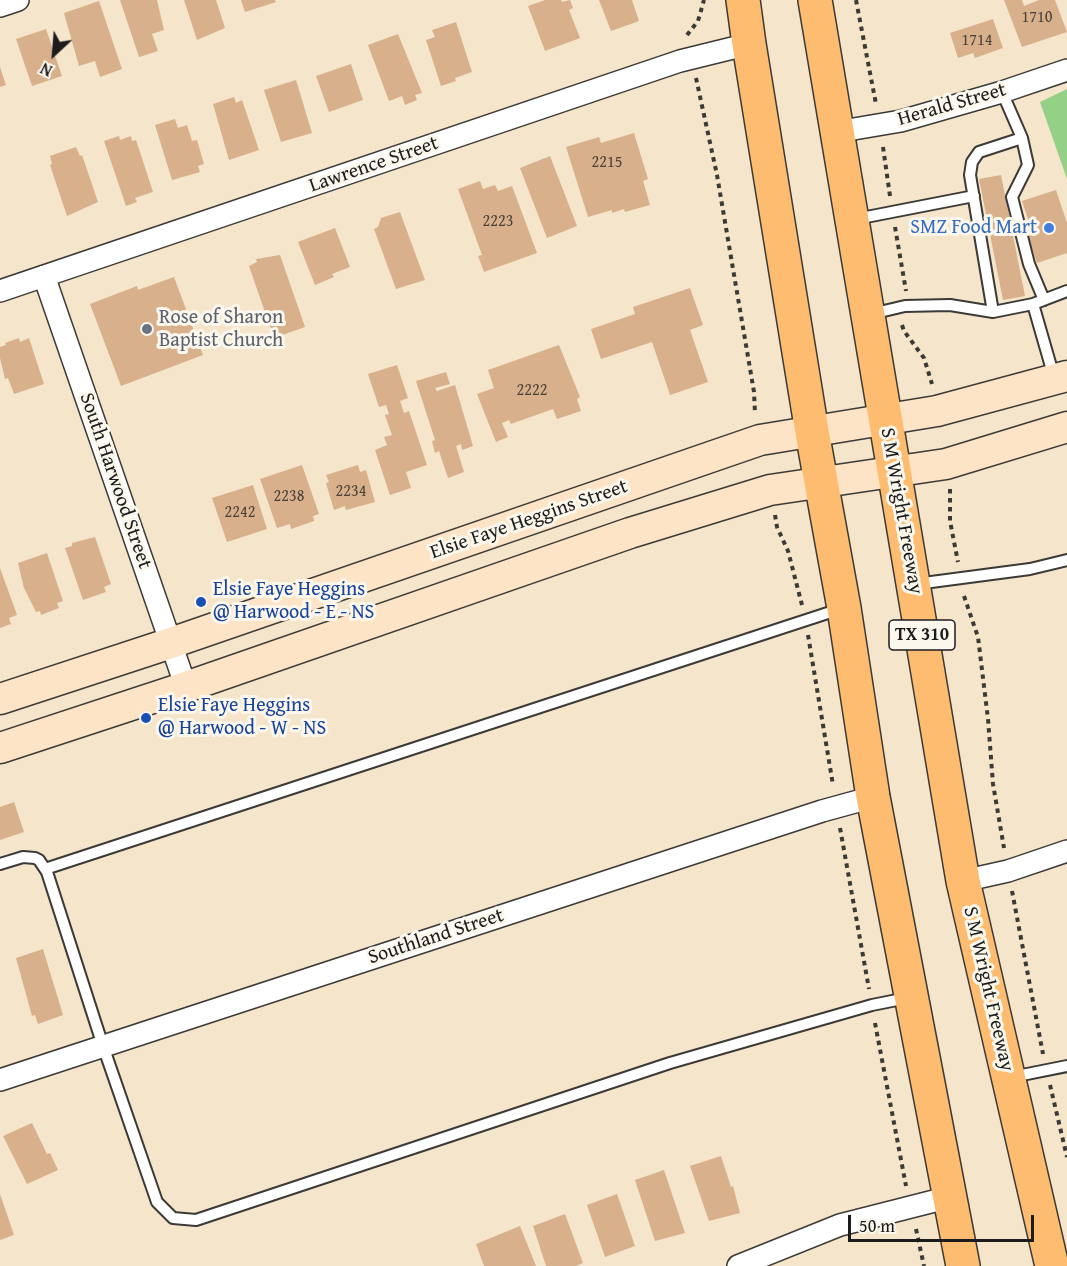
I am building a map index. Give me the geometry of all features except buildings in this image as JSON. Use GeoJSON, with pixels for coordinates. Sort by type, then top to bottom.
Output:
{"type":"FeatureCollection","features":[{"type":"Feature","properties":{"kind":"main road"},"geometry":{"type":"LineString","coordinates":[[743,0],[820,483],[844,608],[873,797],[963,1266]]}},
{"type":"Feature","properties":{"kind":"main road","name":"S M Wright Freeway"},"geometry":{"type":"LineString","coordinates":[[815,0],[963,881],[1052,1266]]}},
{"type":"Feature","properties":{"kind":"main road","name":"Elsie Faye Heggins Street"},"geometry":{"type":"LineString","coordinates":[[0,699],[171,643],[760,440],[937,411],[1061,378]]}},
{"type":"Feature","properties":{"kind":"main road"},"geometry":{"type":"LineString","coordinates":[[0,748],[186,687],[630,533],[770,490],[946,464],[1067,427]]}},
{"type":"Feature","properties":{"kind":"street"},"geometry":{"type":"LineString","coordinates":[[0,6],[18,0]]}},
{"type":"Feature","properties":{"kind":"street","name":"Lawrence Street"},"geometry":{"type":"LineString","coordinates":[[0,291],[680,61],[749,44]]}},
{"type":"Feature","properties":{"kind":"street","name":"Herald Street"},"geometry":{"type":"LineString","coordinates":[[836,132],[900,121],[1002,92],[1067,70]]}},
{"type":"Feature","properties":{"kind":"street","name":"South Harwood Street"},"geometry":{"type":"LineString","coordinates":[[44,276],[186,687]]}},
{"type":"Feature","properties":{"kind":"street","name":"Southland Street"},"geometry":{"type":"LineString","coordinates":[[0,1080],[836,807],[873,797]]}},
{"type":"Feature","properties":{"kind":"street"},"geometry":{"type":"LineString","coordinates":[[963,881],[1008,871],[1067,851]]}},
{"type":"Feature","properties":{"kind":"street"},"geometry":{"type":"LineString","coordinates":[[738,1266],[840,1225],[950,1197]]}},
{"type":"Feature","properties":{"kind":"lane"},"geometry":{"type":"LineString","coordinates":[[1002,92],[1022,138],[1028,165],[1009,198],[1016,233],[1024,265],[1061,378]]}},
{"type":"Feature","properties":{"kind":"lane"},"geometry":{"type":"LineString","coordinates":[[993,312],[992,271],[970,175],[972,162],[979,152],[1022,138]]}},
{"type":"Feature","properties":{"kind":"lane"},"geometry":{"type":"LineString","coordinates":[[851,220],[892,212],[978,202]]}},
{"type":"Feature","properties":{"kind":"lane"},"geometry":{"type":"LineString","coordinates":[[868,314],[905,306],[950,305],[993,312],[1038,302],[1067,291]]}},
{"type":"Feature","properties":{"kind":"lane"},"geometry":{"type":"LineString","coordinates":[[913,585],[1030,569],[1067,560]]}},
{"type":"Feature","properties":{"kind":"lane"},"geometry":{"type":"LineString","coordinates":[[45,868],[844,608]]}},
{"type":"Feature","properties":{"kind":"lane"},"geometry":{"type":"LineString","coordinates":[[0,864],[23,857],[35,858],[45,868],[103,1047],[157,1202],[173,1218],[196,1220],[670,1063],[872,1005],[912,997]]}},
{"type":"Feature","properties":{"kind":"lane"},"geometry":{"type":"LineString","coordinates":[[1008,1077],[1067,1066]]}},
{"type":"Feature","properties":{"kind":"path"},"geometry":{"type":"LineString","coordinates":[[687,35],[698,21],[704,0]]}},
{"type":"Feature","properties":{"kind":"path"},"geometry":{"type":"LineString","coordinates":[[856,0],[875,98]]}},
{"type":"Feature","properties":{"kind":"path"},"geometry":{"type":"LineString","coordinates":[[697,84],[717,175],[754,392],[754,407]]}},
{"type":"Feature","properties":{"kind":"path"},"geometry":{"type":"LineString","coordinates":[[884,149],[892,212],[906,286],[902,323],[904,331],[924,358],[929,373]]}},
{"type":"Feature","properties":{"kind":"path"},"geometry":{"type":"LineString","coordinates":[[951,494],[950,521],[964,597],[978,637],[993,784],[1008,871],[1046,1071],[1067,1157]]}},
{"type":"Feature","properties":{"kind":"path"},"geometry":{"type":"LineString","coordinates":[[777,527],[788,550],[806,620],[836,807],[872,1005],[910,1207],[924,1266]]}},
{"type":"Feature","properties":{"kind":"green space"},"geometry":{"type":"Polygon","coordinates":[[[1067,89],[1067,179],[1040,102],[1067,89]]]}},
{"type":"Feature","properties":{"kind":"place","name":"SMZ Food Mart"},"geometry":{"type":"Point","coordinates":[1049,228]}},
{"type":"Feature","properties":{"kind":"place","name":"Rose of Sharon Baptist Church"},"geometry":{"type":"Point","coordinates":[147,329]}},
{"type":"Feature","properties":{"kind":"place","name":"Elsie Faye Heggins @ Harwood - E - NS"},"geometry":{"type":"Point","coordinates":[201,602]}},
{"type":"Feature","properties":{"kind":"place","name":"Elsie Faye Heggins @ Harwood - W - NS"},"geometry":{"type":"Point","coordinates":[146,718]}}]}
